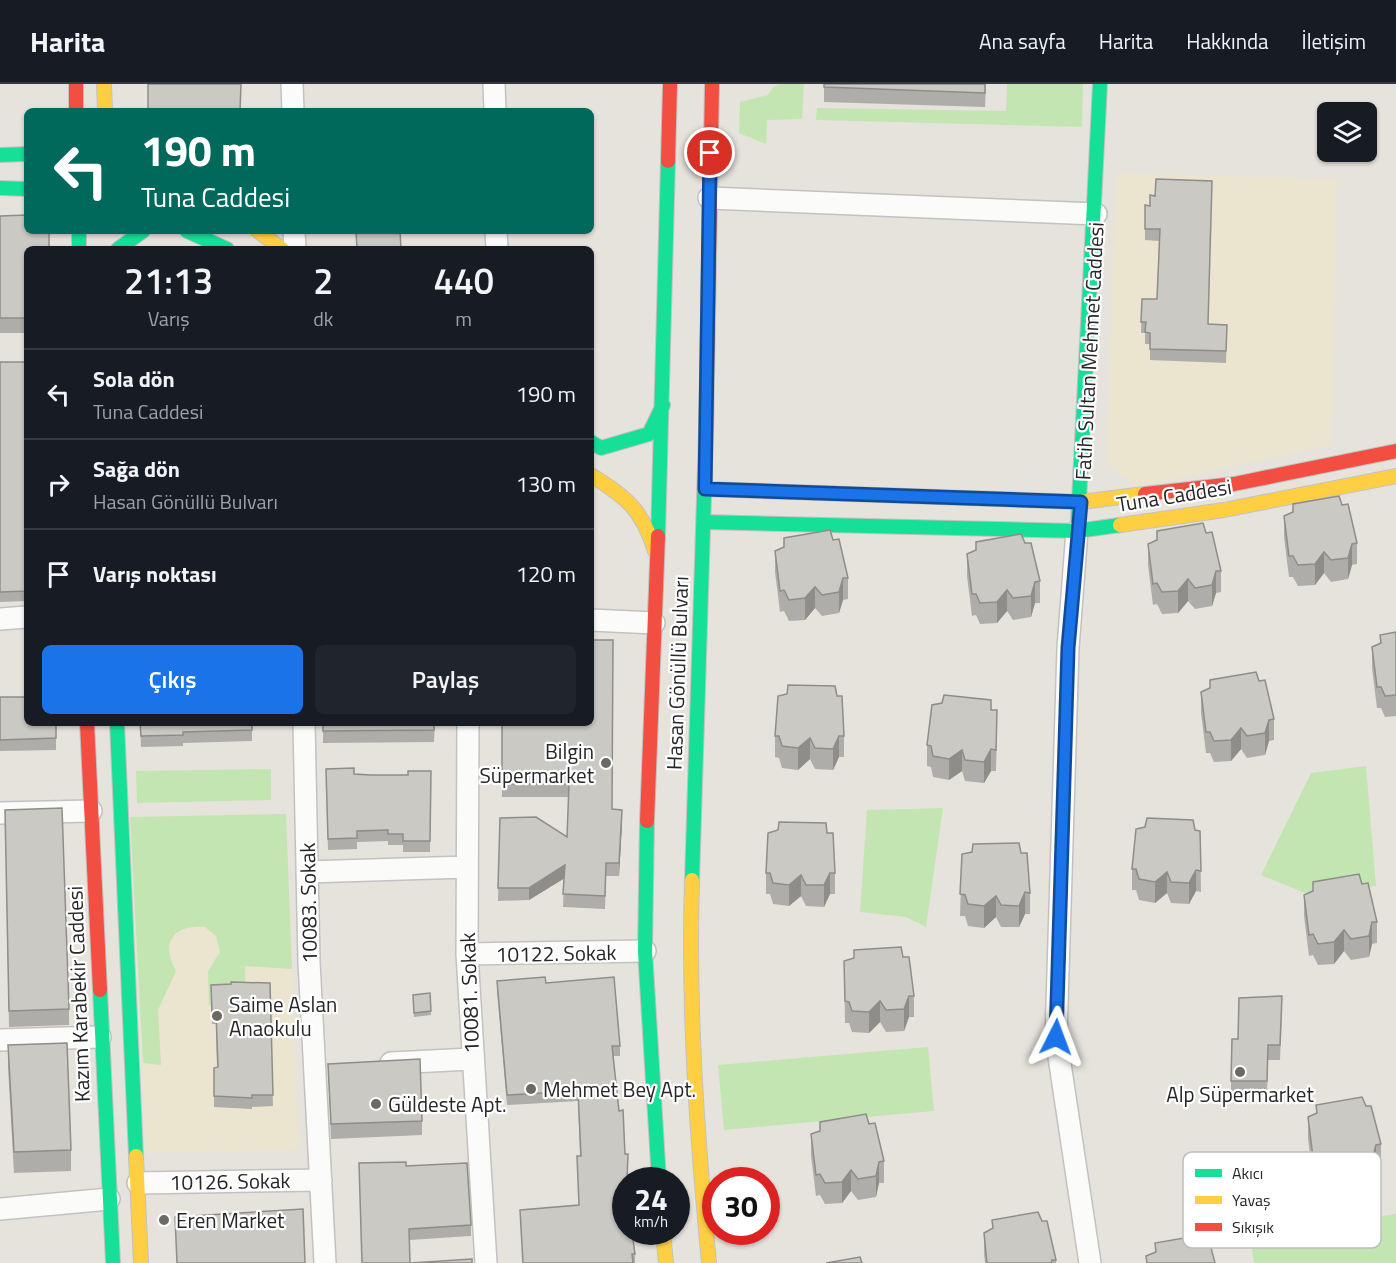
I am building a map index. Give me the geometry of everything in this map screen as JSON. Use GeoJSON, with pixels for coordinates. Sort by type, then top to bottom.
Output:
{"type":"FeatureCollection","features":[{"type":"Feature","properties":{"kind":"street"},"geometry":{"type":"LineString","coordinates":[[76,84],[76,108]]}},
{"type":"Feature","properties":{"kind":"street"},"geometry":{"type":"LineString","coordinates":[[104,84],[105,108]]}},
{"type":"Feature","properties":{"kind":"street"},"geometry":{"type":"LineString","coordinates":[[292,84],[293,108]]}},
{"type":"Feature","properties":{"kind":"street"},"geometry":{"type":"LineString","coordinates":[[494,84],[495,108]]}},
{"type":"Feature","properties":{"kind":"street","name":"Hasan Gönüllü Bulvarı"},"geometry":{"type":"LineString","coordinates":[[658,1167],[645,951],[654,623],[663,405],[670,84]]}},
{"type":"Feature","properties":{"kind":"street","name":"Hasan Gönüllü Bulvarı"},"geometry":{"type":"LineString","coordinates":[[709,1263],[698,1138],[689,972],[705,489],[712,84]]}},
{"type":"Feature","properties":{"kind":"street","name":"Fatih Sultan Mehmet Caddesi"},"geometry":{"type":"LineString","coordinates":[[1090,1263],[1056,1037],[1068,648],[1081,502],[1096,214],[1100,84]]}},
{"type":"Feature","properties":{"kind":"street"},"geometry":{"type":"LineString","coordinates":[[0,155],[24,154]]}},
{"type":"Feature","properties":{"kind":"street"},"geometry":{"type":"LineString","coordinates":[[0,188],[24,189]]}},
{"type":"Feature","properties":{"kind":"street"},"geometry":{"type":"LineString","coordinates":[[709,198],[1096,214]]}},
{"type":"Feature","properties":{"kind":"street"},"geometry":{"type":"LineString","coordinates":[[122,246],[139,234]]}},
{"type":"Feature","properties":{"kind":"street"},"geometry":{"type":"LineString","coordinates":[[194,234],[220,246]]}},
{"type":"Feature","properties":{"kind":"street"},"geometry":{"type":"LineString","coordinates":[[262,234],[278,246]]}},
{"type":"Feature","properties":{"kind":"street"},"geometry":{"type":"LineString","coordinates":[[594,444],[601,448],[649,434],[663,405]]}},
{"type":"Feature","properties":{"kind":"street","name":"Tuna Caddesi"},"geometry":{"type":"LineString","coordinates":[[705,489],[1081,502],[1234,484],[1396,451]]}},
{"type":"Feature","properties":{"kind":"street","name":"Tuna Caddesi"},"geometry":{"type":"LineString","coordinates":[[704,522],[1077,531],[1224,510],[1396,476]]}},
{"type":"Feature","properties":{"kind":"street"},"geometry":{"type":"LineString","coordinates":[[594,477],[636,504],[648,523],[657,558]]}},
{"type":"Feature","properties":{"kind":"street"},"geometry":{"type":"LineString","coordinates":[[0,619],[24,616]]}},
{"type":"Feature","properties":{"kind":"street"},"geometry":{"type":"LineString","coordinates":[[594,620],[654,623]]}},
{"type":"Feature","properties":{"kind":"street","name":"Kazım Karabekir Caddesi"},"geometry":{"type":"LineString","coordinates":[[87,726],[100,1037],[113,1263]]}},
{"type":"Feature","properties":{"kind":"street"},"geometry":{"type":"LineString","coordinates":[[117,726],[141,1263]]}},
{"type":"Feature","properties":{"kind":"street","name":"10083. Sokak"},"geometry":{"type":"LineString","coordinates":[[304,726],[325,1263]]}},
{"type":"Feature","properties":{"kind":"street","name":"10081. Sokak"},"geometry":{"type":"LineString","coordinates":[[468,726],[466,954],[486,1263]]}},
{"type":"Feature","properties":{"kind":"street"},"geometry":{"type":"LineString","coordinates":[[0,813],[91,811]]}},
{"type":"Feature","properties":{"kind":"street"},"geometry":{"type":"LineString","coordinates":[[308,872],[466,867]]}},
{"type":"Feature","properties":{"kind":"street","name":"10122. Sokak"},"geometry":{"type":"LineString","coordinates":[[466,954],[645,951]]}},
{"type":"Feature","properties":{"kind":"street"},"geometry":{"type":"LineString","coordinates":[[0,1040],[100,1037]]}},
{"type":"Feature","properties":{"kind":"street"},"geometry":{"type":"LineString","coordinates":[[371,1064],[471,1059]]}},
{"type":"Feature","properties":{"kind":"street"},"geometry":{"type":"LineString","coordinates":[[316,1066],[338,1065]]}},
{"type":"Feature","properties":{"kind":"street","name":"10126. Sokak"},"geometry":{"type":"LineString","coordinates":[[138,1183],[321,1180]]}},
{"type":"Feature","properties":{"kind":"street"},"geometry":{"type":"LineString","coordinates":[[0,1209],[108,1199]]}},
{"type":"Feature","properties":{"kind":"street"},"geometry":{"type":"LineString","coordinates":[[664,1245],[666,1263]]}},
{"type":"Feature","properties":{"kind":"shaded area"},"geometry":{"type":"Polygon","coordinates":[[[1116,173],[1337,179],[1331,445],[1137,487],[1106,463],[1116,173]]]}},
{"type":"Feature","properties":{"kind":"shaded area","name":"Saime Aslan Anaokulu"},"geometry":{"type":"Polygon","coordinates":[[[286,814],[299,1150],[146,1153],[130,817],[286,814]]]}},
{"type":"Feature","properties":{"kind":"green space"},"geometry":{"type":"Polygon","coordinates":[[[780,84],[804,84],[802,119],[767,120],[766,144],[739,133],[740,102],[768,95],[773,87],[780,84]]]}},
{"type":"Feature","properties":{"kind":"green space"},"geometry":{"type":"Polygon","coordinates":[[[1007,84],[1083,84],[1082,127],[816,120],[817,108],[1006,111],[1007,84]]]}},
{"type":"Feature","properties":{"kind":"green space"},"geometry":{"type":"Polygon","coordinates":[[[1366,766],[1376,886],[1305,893],[1261,875],[1311,773],[1366,766]]]}},
{"type":"Feature","properties":{"kind":"green space"},"geometry":{"type":"Polygon","coordinates":[[[271,769],[271,800],[137,803],[136,771],[271,769]]]}},
{"type":"Feature","properties":{"kind":"green space"},"geometry":{"type":"Polygon","coordinates":[[[943,808],[926,927],[906,917],[860,912],[867,810],[943,808]]]}},
{"type":"Feature","properties":{"kind":"green space"},"geometry":{"type":"Polygon","coordinates":[[[286,814],[292,969],[245,966],[246,1005],[209,1005],[208,971],[220,952],[216,936],[205,927],[194,927],[178,932],[172,937],[169,952],[176,971],[158,1010],[161,1065],[143,1063],[130,817],[286,814]]]}},
{"type":"Feature","properties":{"kind":"green space"},"geometry":{"type":"Polygon","coordinates":[[[928,1047],[934,1111],[724,1130],[718,1065],[928,1047]]]}},
{"type":"Feature","properties":{"kind":"green space"},"geometry":{"type":"Polygon","coordinates":[[[1396,1214],[1396,1263],[1254,1263],[1252,1248],[1381,1248],[1381,1216],[1396,1214]]]}},
{"type":"Feature","properties":{"kind":"building"},"geometry":{"type":"Polygon","coordinates":[[[148,84],[241,84],[240,108],[148,108],[148,84]]]}},
{"type":"Feature","properties":{"kind":"building"},"geometry":{"type":"Polygon","coordinates":[[[824,84],[985,84],[985,93],[824,87],[824,84]]]}},
{"type":"Feature","properties":{"kind":"building"},"geometry":{"type":"Polygon","coordinates":[[[1156,179],[1212,181],[1208,324],[1227,325],[1226,351],[1150,349],[1150,333],[1145,332],[1146,322],[1141,322],[1142,299],[1157,299],[1160,229],[1145,229],[1145,205],[1150,206],[1150,195],[1155,196],[1156,179]]]}},
{"type":"Feature","properties":{"kind":"building"},"geometry":{"type":"Polygon","coordinates":[[[24,215],[24,234],[49,234],[49,246],[24,246],[24,318],[0,318],[0,216],[24,215]]]}},
{"type":"Feature","properties":{"kind":"building"},"geometry":{"type":"Polygon","coordinates":[[[356,234],[400,234],[401,246],[357,246],[356,234]]]}},
{"type":"Feature","properties":{"kind":"building"},"geometry":{"type":"Polygon","coordinates":[[[0,362],[24,362],[24,591],[0,592],[0,362]]]}},
{"type":"Feature","properties":{"kind":"building"},"geometry":{"type":"Polygon","coordinates":[[[1339,496],[1342,505],[1348,504],[1357,543],[1352,544],[1348,558],[1331,560],[1324,552],[1315,564],[1298,565],[1293,556],[1289,556],[1284,516],[1293,512],[1293,504],[1339,496]]]}},
{"type":"Feature","properties":{"kind":"building"},"geometry":{"type":"Polygon","coordinates":[[[1203,523],[1206,533],[1212,532],[1221,571],[1216,571],[1212,585],[1195,588],[1188,579],[1178,591],[1162,592],[1157,583],[1153,584],[1148,544],[1157,540],[1157,531],[1203,523]]]}},
{"type":"Feature","properties":{"kind":"building"},"geometry":{"type":"Polygon","coordinates":[[[830,530],[833,540],[839,539],[848,578],[843,578],[839,592],[822,595],[815,587],[805,598],[789,600],[784,590],[780,591],[775,551],[784,547],[784,538],[830,530]]]}},
{"type":"Feature","properties":{"kind":"building"},"geometry":{"type":"Polygon","coordinates":[[[1021,534],[1025,543],[1031,543],[1040,581],[1035,582],[1031,596],[1013,598],[1007,590],[997,602],[980,603],[976,594],[972,594],[967,554],[976,550],[976,542],[1021,534]]]}},
{"type":"Feature","properties":{"kind":"building"},"geometry":{"type":"Polygon","coordinates":[[[1396,632],[1396,695],[1385,696],[1381,687],[1377,687],[1372,647],[1381,643],[1380,635],[1396,632]]]}},
{"type":"Feature","properties":{"kind":"building"},"geometry":{"type":"Polygon","coordinates":[[[594,640],[613,640],[612,809],[622,810],[619,863],[606,863],[605,896],[563,894],[565,865],[529,888],[498,888],[500,818],[536,817],[567,837],[569,784],[502,784],[502,726],[594,726],[594,640]]]}},
{"type":"Feature","properties":{"kind":"building"},"geometry":{"type":"Polygon","coordinates":[[[1256,672],[1259,681],[1265,680],[1274,719],[1269,720],[1265,733],[1247,736],[1241,728],[1231,740],[1214,741],[1210,732],[1206,732],[1201,692],[1210,688],[1210,680],[1256,672]]]}},
{"type":"Feature","properties":{"kind":"building"},"geometry":{"type":"Polygon","coordinates":[[[788,685],[835,686],[837,696],[842,696],[844,736],[839,736],[833,749],[815,748],[810,738],[798,748],[782,746],[779,736],[775,736],[778,696],[787,694],[788,685]]]}},
{"type":"Feature","properties":{"kind":"building"},"geometry":{"type":"Polygon","coordinates":[[[944,695],[991,700],[991,710],[997,710],[996,750],[991,749],[984,762],[965,760],[962,750],[949,759],[933,756],[931,746],[927,745],[932,705],[942,703],[944,695]]]}},
{"type":"Feature","properties":{"kind":"building"},"geometry":{"type":"Polygon","coordinates":[[[0,697],[24,697],[24,726],[56,726],[56,738],[0,740],[0,697]]]}},
{"type":"Feature","properties":{"kind":"building"},"geometry":{"type":"Polygon","coordinates":[[[140,726],[252,726],[252,730],[141,736],[140,726]]]}},
{"type":"Feature","properties":{"kind":"building"},"geometry":{"type":"Polygon","coordinates":[[[323,726],[434,726],[434,730],[323,731],[323,726]]]}},
{"type":"Feature","properties":{"kind":"building"},"geometry":{"type":"Polygon","coordinates":[[[354,768],[354,774],[371,775],[408,775],[408,771],[431,771],[430,841],[403,841],[403,834],[388,834],[388,830],[357,831],[357,838],[328,839],[326,769],[354,768]]]}},
{"type":"Feature","properties":{"kind":"building"},"geometry":{"type":"Polygon","coordinates":[[[62,808],[69,1009],[9,1011],[5,810],[62,808]]]}},
{"type":"Feature","properties":{"kind":"building"},"geometry":{"type":"Polygon","coordinates":[[[1147,818],[1193,820],[1195,830],[1200,831],[1201,871],[1196,870],[1189,883],[1171,882],[1167,872],[1155,882],[1139,879],[1136,869],[1132,869],[1136,829],[1145,827],[1147,818]]]}},
{"type":"Feature","properties":{"kind":"building"},"geometry":{"type":"Polygon","coordinates":[[[779,822],[826,823],[827,833],[833,833],[835,873],[830,873],[824,885],[806,885],[801,875],[789,885],[773,883],[770,873],[766,873],[768,833],[778,830],[779,822]]]}},
{"type":"Feature","properties":{"kind":"building"},"geometry":{"type":"Polygon","coordinates":[[[1019,843],[1021,853],[1027,853],[1030,893],[1025,892],[1019,906],[1001,905],[996,896],[984,906],[968,904],[965,895],[960,894],[962,854],[972,852],[973,844],[1019,843]]]}},
{"type":"Feature","properties":{"kind":"building"},"geometry":{"type":"Polygon","coordinates":[[[1359,874],[1362,884],[1368,883],[1377,922],[1372,922],[1369,936],[1351,939],[1344,930],[1334,942],[1318,944],[1313,934],[1309,935],[1304,895],[1313,891],[1313,882],[1359,874]]]}},
{"type":"Feature","properties":{"kind":"building"},"geometry":{"type":"Polygon","coordinates":[[[901,947],[903,957],[909,957],[914,996],[909,996],[904,1009],[886,1010],[880,1001],[869,1012],[852,1011],[849,1002],[845,1001],[844,961],[854,958],[854,950],[901,947]]]}},
{"type":"Feature","properties":{"kind":"building"},"geometry":{"type":"Polygon","coordinates":[[[545,977],[546,983],[614,977],[620,1046],[612,1046],[619,1111],[623,1110],[625,1154],[628,1154],[628,1167],[612,1167],[612,1245],[634,1245],[633,1263],[523,1263],[520,1210],[579,1205],[577,1156],[581,1156],[578,1091],[507,1095],[497,981],[545,977]]]}},
{"type":"Feature","properties":{"kind":"building"},"geometry":{"type":"Polygon","coordinates":[[[231,982],[270,983],[273,1095],[252,1095],[252,1098],[214,1096],[214,1068],[218,1067],[216,1013],[212,1013],[211,985],[231,984],[231,982]]]}},
{"type":"Feature","properties":{"kind":"building"},"geometry":{"type":"Polygon","coordinates":[[[430,993],[431,1011],[414,1013],[413,995],[430,993]]]}},
{"type":"Feature","properties":{"kind":"building"},"geometry":{"type":"Polygon","coordinates":[[[1282,996],[1280,1045],[1268,1045],[1267,1081],[1231,1081],[1232,1039],[1238,1039],[1239,998],[1282,996]]]}},
{"type":"Feature","properties":{"kind":"building"},"geometry":{"type":"Polygon","coordinates":[[[67,1043],[71,1150],[14,1152],[8,1045],[67,1043]]]}},
{"type":"Feature","properties":{"kind":"building","name":"Güldeste Apt."},"geometry":{"type":"Polygon","coordinates":[[[420,1059],[422,1121],[331,1124],[328,1064],[420,1059]]]}},
{"type":"Feature","properties":{"kind":"building"},"geometry":{"type":"Polygon","coordinates":[[[1362,1097],[1366,1106],[1371,1106],[1381,1144],[1376,1145],[1374,1152],[1312,1152],[1308,1117],[1317,1113],[1316,1105],[1362,1097]]]}},
{"type":"Feature","properties":{"kind":"building"},"geometry":{"type":"Polygon","coordinates":[[[866,1114],[869,1124],[875,1123],[884,1161],[879,1162],[876,1176],[858,1179],[851,1170],[842,1182],[825,1183],[820,1174],[816,1175],[811,1134],[820,1131],[820,1122],[866,1114]]]}},
{"type":"Feature","properties":{"kind":"building"},"geometry":{"type":"Polygon","coordinates":[[[406,1162],[406,1166],[467,1163],[471,1225],[409,1229],[410,1263],[362,1263],[359,1163],[406,1162]]]}},
{"type":"Feature","properties":{"kind":"building"},"geometry":{"type":"Polygon","coordinates":[[[303,1209],[305,1263],[177,1263],[175,1217],[303,1209]]]}},
{"type":"Feature","properties":{"kind":"building"},"geometry":{"type":"Polygon","coordinates":[[[1038,1212],[1042,1221],[1047,1221],[1056,1260],[1052,1260],[1051,1263],[987,1263],[984,1233],[993,1228],[992,1220],[1038,1212]]]}},
{"type":"Feature","properties":{"kind":"building"},"geometry":{"type":"Polygon","coordinates":[[[1183,1238],[1183,1248],[1211,1248],[1215,1263],[1147,1263],[1146,1256],[1156,1252],[1155,1243],[1183,1238]]]}},
{"type":"Feature","properties":{"kind":"building"},"geometry":{"type":"Polygon","coordinates":[[[860,1257],[862,1263],[826,1263],[860,1257]]]}},
{"type":"Feature","properties":{"kind":"building"},"geometry":{"type":"Polygon","coordinates":[[[472,1259],[472,1263],[410,1263],[472,1259]]]}},
{"type":"Feature","properties":{"kind":"traffic: fast"},"geometry":{"type":"LineString","coordinates":[[1078,521],[1100,84]]}},
{"type":"Feature","properties":{"kind":"traffic: fast"},"geometry":{"type":"LineString","coordinates":[[0,155],[24,154]]}},
{"type":"Feature","properties":{"kind":"traffic: fast"},"geometry":{"type":"LineString","coordinates":[[658,536],[668,161]]}},
{"type":"Feature","properties":{"kind":"traffic: fast"},"geometry":{"type":"LineString","coordinates":[[0,188],[24,189]]}},
{"type":"Feature","properties":{"kind":"traffic: fast"},"geometry":{"type":"LineString","coordinates":[[79,234],[79,246]]}},
{"type":"Feature","properties":{"kind":"traffic: fast"},"geometry":{"type":"LineString","coordinates":[[122,246],[139,234]]}},
{"type":"Feature","properties":{"kind":"traffic: fast"},"geometry":{"type":"LineString","coordinates":[[194,234],[220,246]]}},
{"type":"Feature","properties":{"kind":"traffic: fast"},"geometry":{"type":"LineString","coordinates":[[594,444],[601,448],[649,434],[663,405]]}},
{"type":"Feature","properties":{"kind":"traffic: fast"},"geometry":{"type":"LineString","coordinates":[[692,880],[706,433]]}},
{"type":"Feature","properties":{"kind":"traffic: fast"},"geometry":{"type":"LineString","coordinates":[[704,522],[1077,531],[1120,525]]}},
{"type":"Feature","properties":{"kind":"traffic: fast"},"geometry":{"type":"LineString","coordinates":[[117,726],[136,1156]]}},
{"type":"Feature","properties":{"kind":"traffic: fast"},"geometry":{"type":"LineString","coordinates":[[647,821],[645,951],[658,1167]]}},
{"type":"Feature","properties":{"kind":"traffic: fast"},"geometry":{"type":"LineString","coordinates":[[100,990],[113,1263]]}},
{"type":"Feature","properties":{"kind":"traffic: slow"},"geometry":{"type":"LineString","coordinates":[[104,84],[105,108]]}},
{"type":"Feature","properties":{"kind":"traffic: slow"},"geometry":{"type":"LineString","coordinates":[[262,234],[278,246]]}},
{"type":"Feature","properties":{"kind":"traffic: slow"},"geometry":{"type":"LineString","coordinates":[[1120,525],[1224,510],[1396,476]]}},
{"type":"Feature","properties":{"kind":"traffic: slow"},"geometry":{"type":"LineString","coordinates":[[594,477],[632,506],[645,525],[655,551]]}},
{"type":"Feature","properties":{"kind":"traffic: slow"},"geometry":{"type":"LineString","coordinates":[[705,489],[1081,502],[1145,494]]}},
{"type":"Feature","properties":{"kind":"traffic: slow"},"geometry":{"type":"LineString","coordinates":[[692,880],[691,976],[694,1072],[709,1263]]}},
{"type":"Feature","properties":{"kind":"traffic: slow"},"geometry":{"type":"LineString","coordinates":[[136,1156],[141,1263]]}},
{"type":"Feature","properties":{"kind":"traffic: slow"},"geometry":{"type":"LineString","coordinates":[[664,1245],[666,1263]]}},
{"type":"Feature","properties":{"kind":"traffic: jam"},"geometry":{"type":"LineString","coordinates":[[76,84],[76,108]]}},
{"type":"Feature","properties":{"kind":"traffic: jam"},"geometry":{"type":"LineString","coordinates":[[668,161],[670,84]]}},
{"type":"Feature","properties":{"kind":"traffic: jam"},"geometry":{"type":"LineString","coordinates":[[706,433],[712,84]]}},
{"type":"Feature","properties":{"kind":"traffic: jam"},"geometry":{"type":"LineString","coordinates":[[1145,494],[1234,484],[1396,451]]}},
{"type":"Feature","properties":{"kind":"traffic: jam"},"geometry":{"type":"LineString","coordinates":[[647,821],[658,536]]}},
{"type":"Feature","properties":{"kind":"traffic: jam"},"geometry":{"type":"LineString","coordinates":[[87,726],[100,990]]}},
{"type":"Feature","properties":{"kind":"place","name":"Bilgin Süpermarket"},"geometry":{"type":"Point","coordinates":[606,763]}},
{"type":"Feature","properties":{"kind":"place","name":"Saime Aslan Anaokulu"},"geometry":{"type":"Point","coordinates":[217,1016]}},
{"type":"Feature","properties":{"kind":"place","name":"Alp Süpermarket"},"geometry":{"type":"Point","coordinates":[1240,1072]}},
{"type":"Feature","properties":{"kind":"place","name":"Mehmet Bey Apt."},"geometry":{"type":"Point","coordinates":[531,1089]}},
{"type":"Feature","properties":{"kind":"place","name":"Güldeste Apt."},"geometry":{"type":"Point","coordinates":[376,1104]}},
{"type":"Feature","properties":{"kind":"place","name":"Eren Market"},"geometry":{"type":"Point","coordinates":[164,1220]}},
{"type":"Feature","properties":{"kind":"route"},"geometry":{"type":"LineString","coordinates":[[710,153],[705,489],[1081,502],[1068,648],[1056,1037]]}}]}
